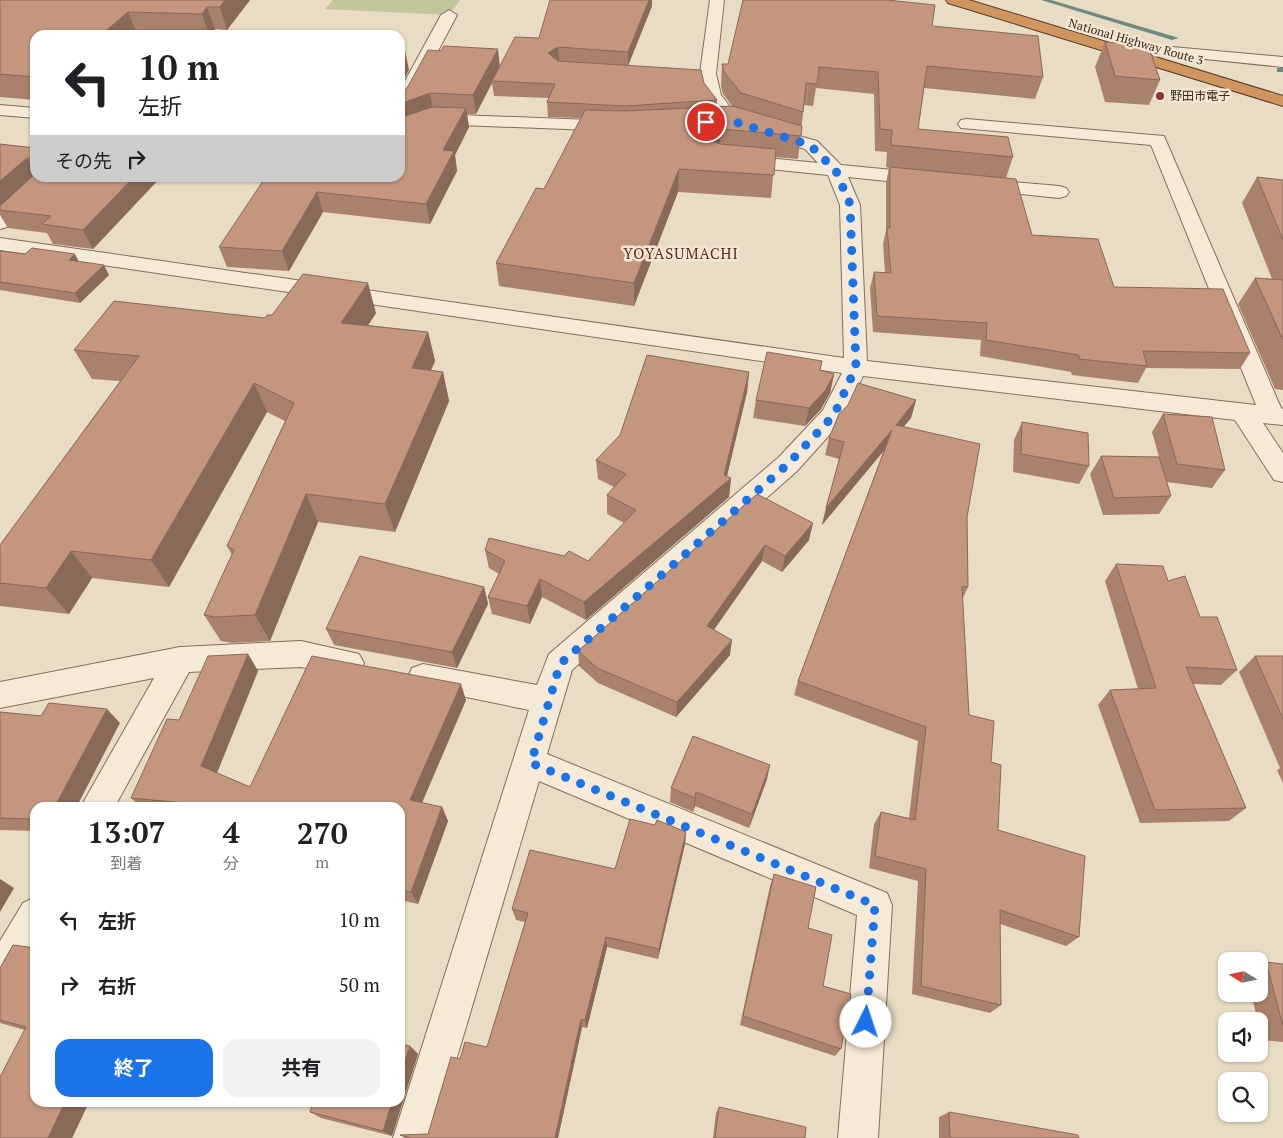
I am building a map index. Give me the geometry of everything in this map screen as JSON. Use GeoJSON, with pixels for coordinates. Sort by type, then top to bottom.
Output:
{"type":"FeatureCollection","features":[{"type":"Feature","properties":{"kind":"highway","name":"National Highway Route 3"},"geometry":{"type":"LineString","coordinates":[[953,0],[1283,102]]}},
{"type":"Feature","properties":{"kind":"highway","name":"National Highway Route 3"},"geometry":{"type":"LineString","coordinates":[[989,0],[1255,76]]}},
{"type":"Feature","properties":{"kind":"street"},"geometry":{"type":"LineString","coordinates":[[413,1138],[531,763],[560,664],[788,464],[834,415],[856,367],[850,204],[836,171],[810,145],[723,121],[713,96],[709,79],[717,0]]}},
{"type":"Feature","properties":{"kind":"street"},"geometry":{"type":"LineString","coordinates":[[405,97],[449,15]]}},
{"type":"Feature","properties":{"kind":"street"},"geometry":{"type":"LineString","coordinates":[[1172,52],[1283,62]]}},
{"type":"Feature","properties":{"kind":"street"},"geometry":{"type":"LineString","coordinates":[[649,74],[709,79]]}},
{"type":"Feature","properties":{"kind":"street"},"geometry":{"type":"LineString","coordinates":[[0,110],[30,113]]}},
{"type":"Feature","properties":{"kind":"street"},"geometry":{"type":"LineString","coordinates":[[405,130],[433,119],[634,126]]}},
{"type":"Feature","properties":{"kind":"street"},"geometry":{"type":"LineString","coordinates":[[0,244],[856,367],[1278,417],[1158,140],[967,124]]}},
{"type":"Feature","properties":{"kind":"street"},"geometry":{"type":"LineString","coordinates":[[719,159],[943,181]]}},
{"type":"Feature","properties":{"kind":"street"},"geometry":{"type":"LineString","coordinates":[[0,223],[45,182]]}},
{"type":"Feature","properties":{"kind":"street"},"geometry":{"type":"LineString","coordinates":[[962,183],[1059,192]]}},
{"type":"Feature","properties":{"kind":"street"},"geometry":{"type":"LineString","coordinates":[[1244,414],[1283,473]]}},
{"type":"Feature","properties":{"kind":"street"},"geometry":{"type":"LineString","coordinates":[[0,695],[180,660],[302,654],[548,700]]}},
{"type":"Feature","properties":{"kind":"street"},"geometry":{"type":"LineString","coordinates":[[99,802],[180,660]]}},
{"type":"Feature","properties":{"kind":"street"},"geometry":{"type":"LineString","coordinates":[[531,763],[875,905],[858,1138]]}},
{"type":"Feature","properties":{"kind":"street"},"geometry":{"type":"LineString","coordinates":[[0,976],[30,924]]}},
{"type":"Feature","properties":{"kind":"green space"},"geometry":{"type":"Polygon","coordinates":[[[333,0],[460,0],[449,15],[325,9],[333,0]]]}},
{"type":"Feature","properties":{"kind":"building"},"geometry":{"type":"Polygon","coordinates":[[[0,0],[225,0],[220,7],[207,7],[202,14],[128,12],[107,30],[30,30],[30,77],[0,74],[0,0]]]}},
{"type":"Feature","properties":{"kind":"building"},"geometry":{"type":"Polygon","coordinates":[[[550,0],[649,0],[628,52],[558,47],[548,53],[558,61],[701,70],[704,83],[717,100],[626,106],[547,102],[555,84],[492,81],[515,37],[539,38],[550,0]]]}},
{"type":"Feature","properties":{"kind":"building"},"geometry":{"type":"Polygon","coordinates":[[[743,0],[887,0],[935,5],[932,26],[1038,36],[1043,77],[927,66],[918,129],[1008,137],[1013,157],[891,145],[892,130],[880,129],[878,72],[819,67],[817,84],[806,83],[803,112],[741,93],[724,72],[722,64],[728,64],[743,0]]]}},
{"type":"Feature","properties":{"kind":"building"},"geometry":{"type":"Polygon","coordinates":[[[1105,42],[1148,45],[1160,80],[1115,76],[1105,42]]]}},
{"type":"Feature","properties":{"kind":"building"},"geometry":{"type":"Polygon","coordinates":[[[444,46],[498,49],[473,95],[430,93],[405,102],[405,90],[428,50],[441,51],[444,46]]]}},
{"type":"Feature","properties":{"kind":"building"},"geometry":{"type":"Polygon","coordinates":[[[733,106],[802,126],[801,136],[721,129],[712,132],[710,137],[712,141],[720,144],[776,149],[774,175],[679,169],[634,283],[496,263],[536,188],[544,189],[585,110],[626,111],[733,106]]]}},
{"type":"Feature","properties":{"kind":"building"},"geometry":{"type":"Polygon","coordinates":[[[432,107],[466,108],[443,150],[454,151],[426,204],[317,192],[282,251],[219,247],[262,182],[405,182],[405,116],[432,107]]]}},
{"type":"Feature","properties":{"kind":"building"},"geometry":{"type":"Polygon","coordinates":[[[0,144],[30,147],[30,158],[27,158],[0,181],[0,144]]]}},
{"type":"Feature","properties":{"kind":"building"},"geometry":{"type":"Polygon","coordinates":[[[890,167],[1016,179],[1032,235],[1098,239],[1114,287],[1223,289],[1250,353],[1143,351],[1147,366],[1079,359],[1079,355],[986,340],[987,323],[877,316],[874,272],[891,273],[887,228],[890,228],[890,167]]]}},
{"type":"Feature","properties":{"kind":"building"},"geometry":{"type":"Polygon","coordinates":[[[1257,177],[1283,180],[1283,240],[1257,177]]]}},
{"type":"Feature","properties":{"kind":"building"},"geometry":{"type":"Polygon","coordinates":[[[30,179],[30,182],[129,182],[83,230],[42,224],[51,216],[0,210],[0,206],[30,179]]]}},
{"type":"Feature","properties":{"kind":"building"},"geometry":{"type":"Polygon","coordinates":[[[32,248],[75,254],[69,260],[104,265],[75,293],[0,282],[0,251],[25,254],[32,248]]]}},
{"type":"Feature","properties":{"kind":"building"},"geometry":{"type":"Polygon","coordinates":[[[303,274],[368,283],[341,323],[428,332],[412,368],[443,372],[385,504],[306,494],[255,615],[215,617],[204,615],[234,550],[227,546],[294,403],[254,383],[151,560],[71,551],[46,588],[0,583],[0,545],[139,356],[74,350],[114,301],[265,318],[267,315],[272,315],[303,274]]]}},
{"type":"Feature","properties":{"kind":"building"},"geometry":{"type":"Polygon","coordinates":[[[1255,278],[1283,280],[1283,340],[1255,278]]]}},
{"type":"Feature","properties":{"kind":"building"},"geometry":{"type":"Polygon","coordinates":[[[767,352],[822,361],[820,370],[834,374],[825,391],[809,408],[756,400],[767,352]]]}},
{"type":"Feature","properties":{"kind":"building"},"geometry":{"type":"Polygon","coordinates":[[[647,355],[749,372],[724,475],[731,478],[584,602],[540,579],[527,606],[488,597],[505,561],[485,550],[489,538],[564,556],[569,551],[588,561],[636,510],[607,495],[626,474],[596,460],[620,435],[647,355]]]}},
{"type":"Feature","properties":{"kind":"building"},"geometry":{"type":"Polygon","coordinates":[[[858,383],[916,400],[896,425],[980,444],[967,517],[968,587],[962,586],[969,715],[994,721],[991,762],[1001,765],[998,830],[1085,856],[1079,937],[1000,910],[1001,1005],[921,986],[926,869],[875,856],[881,812],[915,820],[926,727],[798,681],[892,430],[826,508],[844,442],[829,438],[839,414],[848,405],[858,383]]]}},
{"type":"Feature","properties":{"kind":"building"},"geometry":{"type":"Polygon","coordinates":[[[1163,414],[1212,417],[1225,470],[1177,464],[1163,414]]]}},
{"type":"Feature","properties":{"kind":"building"},"geometry":{"type":"Polygon","coordinates":[[[1022,422],[1088,433],[1089,466],[1021,454],[1022,422]]]}},
{"type":"Feature","properties":{"kind":"building"},"geometry":{"type":"Polygon","coordinates":[[[1101,456],[1159,457],[1171,496],[1114,498],[1101,456]]]}},
{"type":"Feature","properties":{"kind":"building"},"geometry":{"type":"Polygon","coordinates":[[[757,494],[813,523],[785,556],[765,545],[707,626],[732,640],[677,702],[597,668],[578,651],[757,494]]]}},
{"type":"Feature","properties":{"kind":"building"},"geometry":{"type":"Polygon","coordinates":[[[360,556],[484,587],[452,652],[326,629],[360,556]]]}},
{"type":"Feature","properties":{"kind":"building"},"geometry":{"type":"Polygon","coordinates":[[[1116,564],[1163,566],[1168,581],[1185,576],[1200,617],[1217,617],[1237,670],[1186,667],[1246,808],[1155,810],[1110,690],[1156,688],[1116,564]]]}},
{"type":"Feature","properties":{"kind":"building"},"geometry":{"type":"Polygon","coordinates":[[[248,654],[201,766],[250,787],[312,656],[461,684],[410,800],[442,807],[411,892],[405,891],[405,802],[174,802],[131,798],[167,719],[179,720],[208,656],[248,654]]]}},
{"type":"Feature","properties":{"kind":"building"},"geometry":{"type":"Polygon","coordinates":[[[1255,656],[1283,656],[1283,719],[1255,656]]]}},
{"type":"Feature","properties":{"kind":"building"},"geometry":{"type":"Polygon","coordinates":[[[49,703],[107,709],[57,802],[30,802],[30,819],[0,818],[0,712],[41,716],[49,703]]]}},
{"type":"Feature","properties":{"kind":"building"},"geometry":{"type":"Polygon","coordinates":[[[693,736],[770,765],[752,814],[696,792],[695,798],[671,788],[693,736]]]}},
{"type":"Feature","properties":{"kind":"building"},"geometry":{"type":"Polygon","coordinates":[[[630,819],[655,825],[657,820],[686,832],[659,949],[606,937],[585,1020],[581,1019],[555,1138],[411,1138],[400,1135],[428,1134],[451,1057],[460,1059],[465,1042],[487,1047],[528,913],[512,909],[530,850],[615,869],[630,819]]]}},
{"type":"Feature","properties":{"kind":"building"},"geometry":{"type":"Polygon","coordinates":[[[774,874],[816,887],[808,928],[832,935],[823,986],[851,994],[841,1049],[743,1016],[774,874]]]}},
{"type":"Feature","properties":{"kind":"building"},"geometry":{"type":"Polygon","coordinates":[[[13,945],[30,947],[30,1107],[63,1107],[48,1138],[0,1138],[0,1077],[26,1027],[0,1020],[0,968],[13,945]]]}},
{"type":"Feature","properties":{"kind":"building"},"geometry":{"type":"Polygon","coordinates":[[[1268,962],[1283,964],[1283,1026],[1268,970],[1268,962]]]}},
{"type":"Feature","properties":{"kind":"building"},"geometry":{"type":"Polygon","coordinates":[[[405,1045],[410,1046],[405,1062],[405,1045]]]}},
{"type":"Feature","properties":{"kind":"building"},"geometry":{"type":"Polygon","coordinates":[[[312,1107],[390,1107],[383,1131],[310,1112],[312,1107]]]}},
{"type":"Feature","properties":{"kind":"building"},"geometry":{"type":"Polygon","coordinates":[[[719,1107],[806,1127],[805,1138],[715,1138],[719,1107]]]}},
{"type":"Feature","properties":{"kind":"building"},"geometry":{"type":"Polygon","coordinates":[[[949,1112],[1078,1135],[1079,1138],[950,1138],[949,1112]]]}},
{"type":"Feature","properties":{"kind":"waterway"},"geometry":{"type":"LineString","coordinates":[[1044,0],[1175,38]]}},
{"type":"Feature","properties":{"kind":"place","name":"野田市電子"},"geometry":{"type":"Point","coordinates":[1160,96]}},
{"type":"Feature","properties":{"kind":"district","name":"YOYASUMACHI"},"geometry":{"type":"Point","coordinates":[681,254]}},
{"type":"Feature","properties":{"kind":"route"},"geometry":{"type":"LineString","coordinates":[[706,122],[732,121],[810,145],[836,171],[850,204],[856,367],[834,415],[788,464],[560,664],[531,763],[875,905],[866,1022]]}}]}
